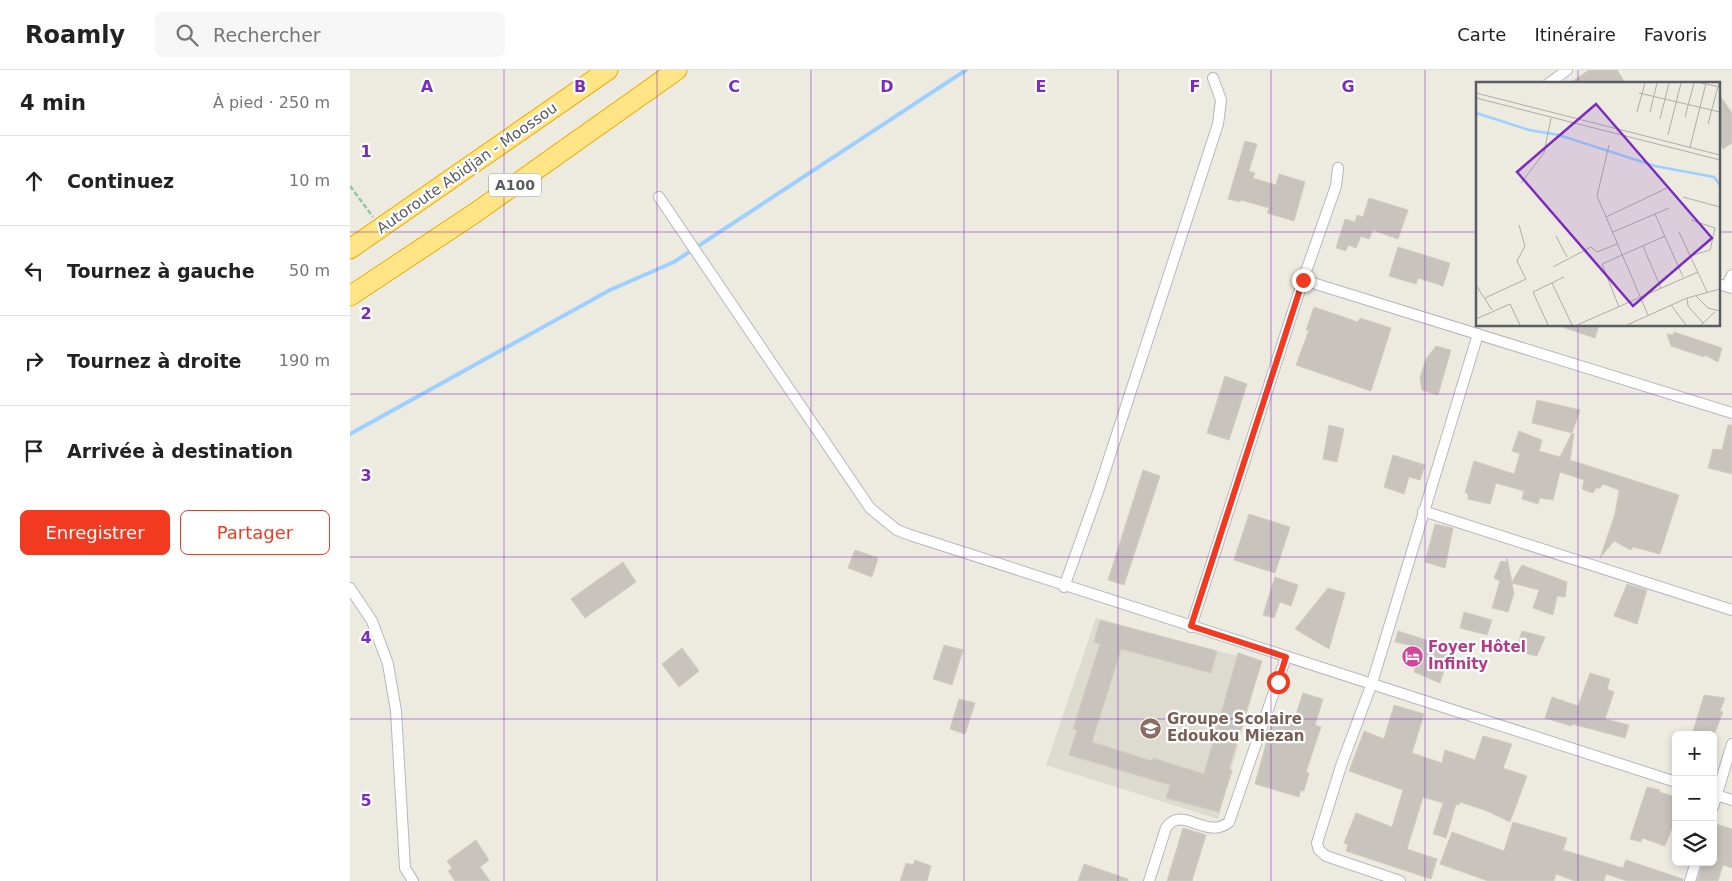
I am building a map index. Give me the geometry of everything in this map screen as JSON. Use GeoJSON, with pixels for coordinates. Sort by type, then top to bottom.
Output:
{"type":"FeatureCollection","features":[{"type":"Feature","properties":{"kind":"highway","name":"Autoroute Abidjan - Moossou"},"geometry":{"type":"LineString","coordinates":[[350,249],[608,70]]}},
{"type":"Feature","properties":{"kind":"highway","name":"A100"},"geometry":{"type":"LineString","coordinates":[[350,296],[475,213],[677,70]]}},
{"type":"Feature","properties":{"kind":"street"},"geometry":{"type":"LineString","coordinates":[[1551,82],[1567,70]]}},
{"type":"Feature","properties":{"kind":"street"},"geometry":{"type":"LineString","coordinates":[[1064,586],[1098,492],[1215,133],[1221,100],[1214,78]]}},
{"type":"Feature","properties":{"kind":"street"},"geometry":{"type":"LineString","coordinates":[[1191,626],[1303,280],[1336,186],[1338,168]]}},
{"type":"Feature","properties":{"kind":"street"},"geometry":{"type":"LineString","coordinates":[[659,197],[870,508],[897,530],[1064,586],[1372,683],[1672,781]]}},
{"type":"Feature","properties":{"kind":"street"},"geometry":{"type":"LineString","coordinates":[[1726,286],[1732,275]]}},
{"type":"Feature","properties":{"kind":"street"},"geometry":{"type":"LineString","coordinates":[[1303,280],[1732,413]]}},
{"type":"Feature","properties":{"kind":"street"},"geometry":{"type":"LineString","coordinates":[[1400,881],[1326,856],[1319,850],[1317,843],[1341,766],[1372,683],[1478,334]]}},
{"type":"Feature","properties":{"kind":"street"},"geometry":{"type":"LineString","coordinates":[[1423,511],[1732,610]]}},
{"type":"Feature","properties":{"kind":"street"},"geometry":{"type":"LineString","coordinates":[[350,588],[372,621],[388,664],[396,711],[405,868],[413,881]]}},
{"type":"Feature","properties":{"kind":"street"},"geometry":{"type":"LineString","coordinates":[[1149,881],[1170,821],[1179,818],[1210,829],[1221,828],[1229,822],[1286,657]]}},
{"type":"Feature","properties":{"kind":"street"},"geometry":{"type":"LineString","coordinates":[[1717,788],[1732,744]]}},
{"type":"Feature","properties":{"kind":"street"},"geometry":{"type":"LineString","coordinates":[[1717,795],[1732,800]]}},
{"type":"Feature","properties":{"kind":"street"},"geometry":{"type":"LineString","coordinates":[[1690,881],[1695,866]]}},
{"type":"Feature","properties":{"kind":"path"},"geometry":{"type":"LineString","coordinates":[[350,186],[381,228]]}},
{"type":"Feature","properties":{"kind":"shaded area","name":"Groupe Scolaire Edoukou Miezan"},"geometry":{"type":"Polygon","coordinates":[[[1096,618],[1261,661],[1218,819],[1046,765],[1096,618]]]}},
{"type":"Feature","properties":{"kind":"building"},"geometry":{"type":"Polygon","coordinates":[[[1589,70],[1617,70],[1625,82],[1571,82],[1589,70]]]}},
{"type":"Feature","properties":{"kind":"building"},"geometry":{"type":"Polygon","coordinates":[[[1720,96],[1732,113],[1732,143],[1723,149],[1720,144],[1720,96]]]}},
{"type":"Feature","properties":{"kind":"building"},"geometry":{"type":"Polygon","coordinates":[[[1245,141],[1257,144],[1249,171],[1255,173],[1253,178],[1276,185],[1279,174],[1305,182],[1294,221],[1267,213],[1269,208],[1241,200],[1240,202],[1228,199],[1245,141]]]}},
{"type":"Feature","properties":{"kind":"building"},"geometry":{"type":"Polygon","coordinates":[[[1369,198],[1408,210],[1398,239],[1373,230],[1369,239],[1361,236],[1356,248],[1348,245],[1346,251],[1336,248],[1345,219],[1355,222],[1357,215],[1363,217],[1369,198]]]}},
{"type":"Feature","properties":{"kind":"building"},"geometry":{"type":"Polygon","coordinates":[[[1398,247],[1450,263],[1443,286],[1418,278],[1416,284],[1389,276],[1398,247]]]}},
{"type":"Feature","properties":{"kind":"building"},"geometry":{"type":"Polygon","coordinates":[[[1314,307],[1358,322],[1360,318],[1391,328],[1371,391],[1296,365],[1309,330],[1306,330],[1314,307]]]}},
{"type":"Feature","properties":{"kind":"building"},"geometry":{"type":"Polygon","coordinates":[[[1562,326],[1599,326],[1595,338],[1562,326]]]}},
{"type":"Feature","properties":{"kind":"building"},"geometry":{"type":"Polygon","coordinates":[[[1674,332],[1722,348],[1718,362],[1705,355],[1704,357],[1671,346],[1667,334],[1673,335],[1674,332]]]}},
{"type":"Feature","properties":{"kind":"building"},"geometry":{"type":"Polygon","coordinates":[[[1436,346],[1451,350],[1438,395],[1422,390],[1420,378],[1426,359],[1436,346]]]}},
{"type":"Feature","properties":{"kind":"building"},"geometry":{"type":"Polygon","coordinates":[[[1225,376],[1247,384],[1229,440],[1207,433],[1225,376]]]}},
{"type":"Feature","properties":{"kind":"building"},"geometry":{"type":"Polygon","coordinates":[[[1537,400],[1580,410],[1572,433],[1532,423],[1537,400]]]}},
{"type":"Feature","properties":{"kind":"building"},"geometry":{"type":"Polygon","coordinates":[[[1329,425],[1344,429],[1337,462],[1323,459],[1329,425]]]}},
{"type":"Feature","properties":{"kind":"building"},"geometry":{"type":"Polygon","coordinates":[[[1728,425],[1732,425],[1732,474],[1708,468],[1713,449],[1722,450],[1728,425]]]}},
{"type":"Feature","properties":{"kind":"building"},"geometry":{"type":"Polygon","coordinates":[[[1519,431],[1542,440],[1539,451],[1560,457],[1572,433],[1574,434],[1570,460],[1679,495],[1660,554],[1633,547],[1631,550],[1614,541],[1600,558],[1615,514],[1619,490],[1603,484],[1600,488],[1596,488],[1593,493],[1582,489],[1584,480],[1560,472],[1553,500],[1540,498],[1538,504],[1522,499],[1524,491],[1496,483],[1490,504],[1468,499],[1468,494],[1465,492],[1474,461],[1514,474],[1520,454],[1512,451],[1519,431]]]}},
{"type":"Feature","properties":{"kind":"building"},"geometry":{"type":"Polygon","coordinates":[[[1393,455],[1425,465],[1420,480],[1409,477],[1404,494],[1384,487],[1393,455]]]}},
{"type":"Feature","properties":{"kind":"building"},"geometry":{"type":"Polygon","coordinates":[[[1143,470],[1160,476],[1124,585],[1108,580],[1143,470]]]}},
{"type":"Feature","properties":{"kind":"building"},"geometry":{"type":"Polygon","coordinates":[[[1249,514],[1290,527],[1275,573],[1234,560],[1249,514]]]}},
{"type":"Feature","properties":{"kind":"building"},"geometry":{"type":"Polygon","coordinates":[[[1435,524],[1453,528],[1445,568],[1425,562],[1435,524]]]}},
{"type":"Feature","properties":{"kind":"building"},"geometry":{"type":"Polygon","coordinates":[[[855,550],[878,558],[872,577],[848,568],[855,550]]]}},
{"type":"Feature","properties":{"kind":"building"},"geometry":{"type":"Polygon","coordinates":[[[1507,558],[1512,582],[1522,565],[1567,582],[1565,597],[1557,596],[1553,615],[1533,608],[1539,590],[1512,583],[1514,593],[1508,612],[1492,608],[1500,581],[1494,578],[1501,561],[1506,562],[1507,558]]]}},
{"type":"Feature","properties":{"kind":"building"},"geometry":{"type":"Polygon","coordinates":[[[623,562],[636,582],[585,618],[571,599],[623,562]]]}},
{"type":"Feature","properties":{"kind":"building"},"geometry":{"type":"Polygon","coordinates":[[[1275,577],[1298,585],[1291,606],[1280,602],[1274,618],[1263,615],[1275,577]]]}},
{"type":"Feature","properties":{"kind":"building"},"geometry":{"type":"Polygon","coordinates":[[[1627,584],[1647,590],[1637,624],[1614,616],[1627,584]]]}},
{"type":"Feature","properties":{"kind":"building"},"geometry":{"type":"Polygon","coordinates":[[[1328,588],[1345,593],[1329,649],[1295,629],[1328,588]]]}},
{"type":"Feature","properties":{"kind":"building"},"geometry":{"type":"Polygon","coordinates":[[[1464,612],[1492,620],[1487,635],[1460,628],[1464,612]]]}},
{"type":"Feature","properties":{"kind":"building"},"geometry":{"type":"Polygon","coordinates":[[[1100,620],[1217,651],[1211,673],[1121,649],[1092,742],[1152,761],[1153,758],[1204,774],[1238,653],[1262,661],[1229,769],[1232,771],[1219,812],[1166,798],[1170,785],[1069,755],[1077,730],[1073,729],[1100,644],[1094,642],[1100,620]]]}},
{"type":"Feature","properties":{"kind":"building"},"geometry":{"type":"Polygon","coordinates":[[[1398,631],[1451,648],[1440,683],[1414,672],[1422,648],[1395,642],[1398,631]]]}},
{"type":"Feature","properties":{"kind":"building"},"geometry":{"type":"Polygon","coordinates":[[[1522,631],[1545,637],[1537,656],[1516,651],[1522,631]]]}},
{"type":"Feature","properties":{"kind":"building"},"geometry":{"type":"Polygon","coordinates":[[[944,645],[963,650],[952,685],[933,679],[944,645]]]}},
{"type":"Feature","properties":{"kind":"building"},"geometry":{"type":"Polygon","coordinates":[[[682,648],[699,671],[679,687],[662,664],[682,648]]]}},
{"type":"Feature","properties":{"kind":"building"},"geometry":{"type":"Polygon","coordinates":[[[1590,673],[1610,679],[1607,689],[1614,692],[1605,719],[1629,725],[1625,738],[1545,718],[1552,697],[1578,706],[1590,673]]]}},
{"type":"Feature","properties":{"kind":"building"},"geometry":{"type":"Polygon","coordinates":[[[1303,693],[1323,699],[1315,725],[1321,727],[1306,772],[1309,773],[1304,791],[1301,790],[1299,797],[1255,784],[1274,714],[1288,719],[1291,712],[1296,714],[1303,693]]]}},
{"type":"Feature","properties":{"kind":"building"},"geometry":{"type":"Polygon","coordinates":[[[1704,695],[1725,698],[1720,711],[1723,712],[1716,731],[1693,731],[1704,695]]]}},
{"type":"Feature","properties":{"kind":"building"},"geometry":{"type":"Polygon","coordinates":[[[959,699],[975,703],[965,734],[950,729],[959,699]]]}},
{"type":"Feature","properties":{"kind":"building"},"geometry":{"type":"Polygon","coordinates":[[[1394,705],[1424,714],[1412,753],[1442,763],[1445,750],[1475,760],[1483,736],[1512,744],[1503,768],[1527,776],[1510,822],[1487,811],[1460,802],[1459,805],[1456,804],[1446,838],[1433,834],[1443,803],[1423,797],[1407,849],[1437,859],[1431,879],[1346,851],[1348,845],[1344,843],[1356,813],[1392,827],[1403,790],[1349,771],[1364,731],[1384,739],[1394,705]]]}},
{"type":"Feature","properties":{"kind":"building"},"geometry":{"type":"Polygon","coordinates":[[[1647,787],[1672,796],[1672,828],[1665,846],[1642,838],[1641,842],[1630,839],[1647,787]]]}},
{"type":"Feature","properties":{"kind":"building"},"geometry":{"type":"Polygon","coordinates":[[[1513,822],[1567,838],[1563,850],[1623,868],[1626,860],[1683,879],[1683,881],[1627,881],[1606,874],[1604,881],[1575,881],[1556,874],[1554,881],[1488,881],[1440,864],[1452,832],[1504,851],[1513,822]]]}},
{"type":"Feature","properties":{"kind":"building"},"geometry":{"type":"Polygon","coordinates":[[[1717,824],[1732,829],[1732,868],[1723,865],[1718,881],[1697,881],[1702,866],[1717,866],[1717,824]]]}},
{"type":"Feature","properties":{"kind":"building"},"geometry":{"type":"Polygon","coordinates":[[[1183,828],[1206,835],[1192,881],[1167,881],[1183,828]]]}},
{"type":"Feature","properties":{"kind":"building"},"geometry":{"type":"Polygon","coordinates":[[[476,840],[489,860],[480,867],[490,881],[455,881],[448,871],[452,868],[447,861],[476,840]]]}},
{"type":"Feature","properties":{"kind":"building"},"geometry":{"type":"Polygon","coordinates":[[[915,860],[931,866],[927,881],[900,881],[906,863],[913,865],[915,860]]]}},
{"type":"Feature","properties":{"kind":"building"},"geometry":{"type":"Polygon","coordinates":[[[1084,864],[1128,879],[1128,881],[1078,881],[1084,864]]]}},
{"type":"Feature","properties":{"kind":"waterway"},"geometry":{"type":"LineString","coordinates":[[350,434],[610,290],[674,262],[966,70]]}},
{"type":"Feature","properties":{"kind":"place","name":"Foyer Hôtel Infinity"},"geometry":{"type":"Point","coordinates":[1412,656]}},
{"type":"Feature","properties":{"kind":"place","name":"Groupe Scolaire Edoukou Miezan"},"geometry":{"type":"Point","coordinates":[1151,728]}},
{"type":"Feature","properties":{"kind":"route"},"geometry":{"type":"LineString","coordinates":[[1278,682],[1286,657],[1191,626],[1303,280]]}}]}
